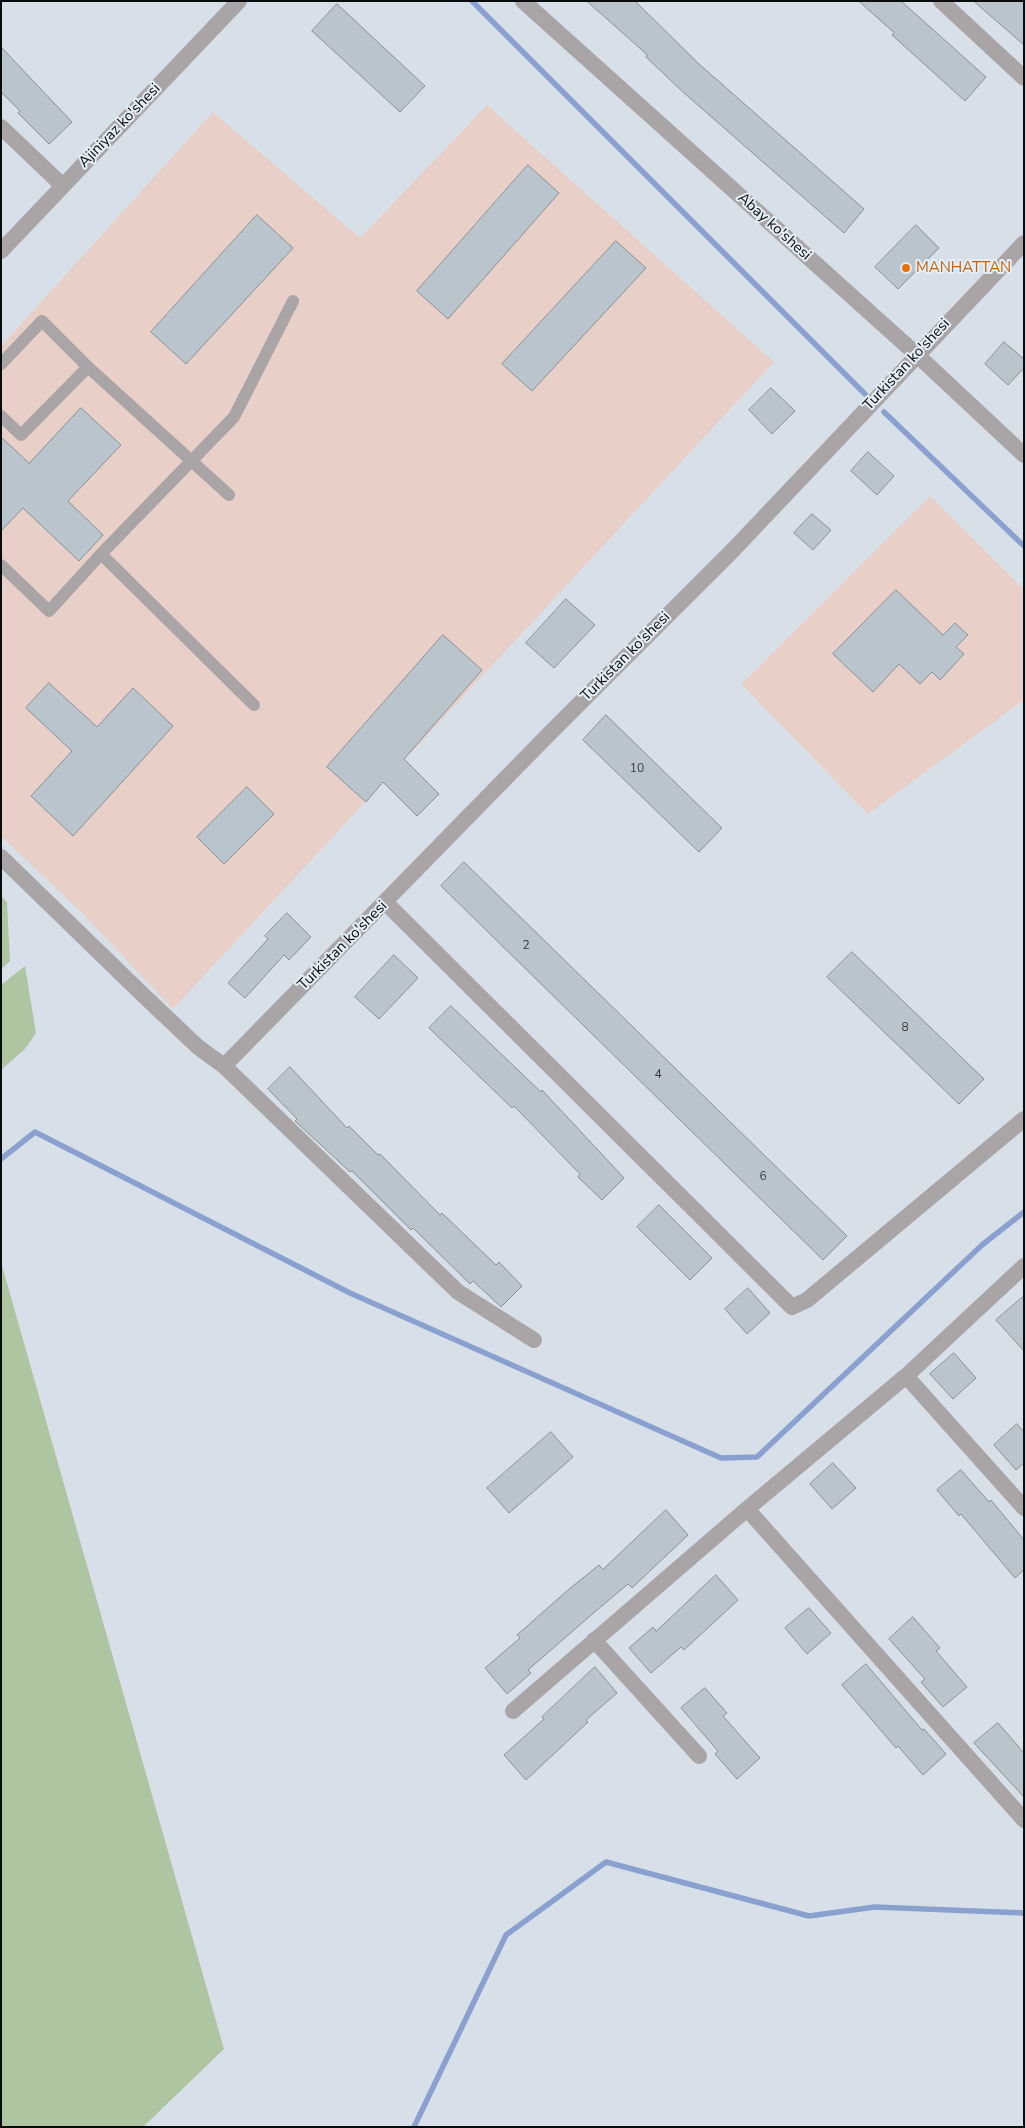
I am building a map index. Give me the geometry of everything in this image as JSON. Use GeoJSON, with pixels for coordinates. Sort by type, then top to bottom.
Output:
{"type":"FeatureCollection","features":[{"type":"Feature","properties":{"kind":"street","name":"Ajiniyaz ko'shesi"},"geometry":{"type":"LineString","coordinates":[[1,251],[239,1]]}},
{"type":"Feature","properties":{"kind":"street","name":"Abay ko'shesi"},"geometry":{"type":"LineString","coordinates":[[523,1],[916,354],[1024,455]]}},
{"type":"Feature","properties":{"kind":"street"},"geometry":{"type":"LineString","coordinates":[[941,1],[1024,78]]}},
{"type":"Feature","properties":{"kind":"street"},"geometry":{"type":"LineString","coordinates":[[1,128],[63,186]]}},
{"type":"Feature","properties":{"kind":"street","name":"Turkistan ko'shesi"},"geometry":{"type":"LineString","coordinates":[[224,1066],[386,903],[548,735],[734,549],[916,354],[1024,243]]}},
{"type":"Feature","properties":{"kind":"street"},"geometry":{"type":"LineString","coordinates":[[1,565],[49,611],[101,554],[193,462],[234,417],[294,301]]}},
{"type":"Feature","properties":{"kind":"street"},"geometry":{"type":"LineString","coordinates":[[1,364],[42,321],[88,367],[229,495]]}},
{"type":"Feature","properties":{"kind":"street"},"geometry":{"type":"LineString","coordinates":[[1,416],[22,435],[88,367]]}},
{"type":"Feature","properties":{"kind":"street"},"geometry":{"type":"LineString","coordinates":[[101,554],[254,705]]}},
{"type":"Feature","properties":{"kind":"street"},"geometry":{"type":"LineString","coordinates":[[1,857],[198,1047],[224,1066],[458,1292],[534,1340]]}},
{"type":"Feature","properties":{"kind":"street"},"geometry":{"type":"LineString","coordinates":[[386,903],[792,1307],[808,1300],[1024,1119]]}},
{"type":"Feature","properties":{"kind":"street"},"geometry":{"type":"LineString","coordinates":[[513,1711],[746,1509],[906,1376],[1024,1266]]}},
{"type":"Feature","properties":{"kind":"street"},"geometry":{"type":"LineString","coordinates":[[906,1376],[1024,1508]]}},
{"type":"Feature","properties":{"kind":"street"},"geometry":{"type":"LineString","coordinates":[[746,1509],[1024,1820]]}},
{"type":"Feature","properties":{"kind":"street"},"geometry":{"type":"LineString","coordinates":[[594,1640],[699,1756]]}},
{"type":"Feature","properties":{"kind":"shaded area"},"geometry":{"type":"Polygon","coordinates":[[[487,105],[774,362],[173,1009],[83,914],[1,836],[1,346],[213,112],[360,238],[487,105]]]}},
{"type":"Feature","properties":{"kind":"shaded area"},"geometry":{"type":"Polygon","coordinates":[[[930,496],[1024,589],[1024,700],[868,814],[741,684],[930,496]]]}},
{"type":"Feature","properties":{"kind":"green space"},"geometry":{"type":"Polygon","coordinates":[[[1,896],[7,902],[10,961],[1,969],[1,896]]]}},
{"type":"Feature","properties":{"kind":"green space"},"geometry":{"type":"Polygon","coordinates":[[[25,966],[36,1033],[25,1049],[1,1070],[1,985],[25,966]]]}},
{"type":"Feature","properties":{"kind":"green space"},"geometry":{"type":"Polygon","coordinates":[[[1,1262],[224,2049],[143,2127],[1,2127],[1,1262]]]}},
{"type":"Feature","properties":{"kind":"building"},"geometry":{"type":"Polygon","coordinates":[[[587,1],[635,1],[699,64],[864,209],[844,233],[683,92],[646,57],[647,55],[587,1]]]}},
{"type":"Feature","properties":{"kind":"building"},"geometry":{"type":"Polygon","coordinates":[[[859,1],[901,1],[986,77],[965,101],[892,35],[894,33],[859,1]]]}},
{"type":"Feature","properties":{"kind":"building"},"geometry":{"type":"Polygon","coordinates":[[[974,1],[1024,1],[1024,45],[986,12],[974,1]]]}},
{"type":"Feature","properties":{"kind":"building"},"geometry":{"type":"Polygon","coordinates":[[[337,4],[425,86],[400,112],[312,31],[337,4]]]}},
{"type":"Feature","properties":{"kind":"building"},"geometry":{"type":"Polygon","coordinates":[[[1,47],[72,122],[49,144],[18,113],[20,111],[1,92],[1,47]]]}},
{"type":"Feature","properties":{"kind":"building"},"geometry":{"type":"Polygon","coordinates":[[[528,165],[559,193],[448,319],[417,291],[528,165]]]}},
{"type":"Feature","properties":{"kind":"building"},"geometry":{"type":"Polygon","coordinates":[[[257,215],[293,248],[186,364],[151,332],[257,215]]]}},
{"type":"Feature","properties":{"kind":"building"},"geometry":{"type":"Polygon","coordinates":[[[916,225],[939,248],[898,289],[875,267],[916,225]]]}},
{"type":"Feature","properties":{"kind":"building"},"geometry":{"type":"Polygon","coordinates":[[[616,241],[646,268],[532,391],[502,364],[616,241]]]}},
{"type":"Feature","properties":{"kind":"building"},"geometry":{"type":"Polygon","coordinates":[[[1004,342],[1024,359],[1024,368],[1008,385],[985,364],[1004,342]]]}},
{"type":"Feature","properties":{"kind":"building"},"geometry":{"type":"Polygon","coordinates":[[[771,388],[795,411],[772,434],[749,410],[771,388]]]}},
{"type":"Feature","properties":{"kind":"building"},"geometry":{"type":"Polygon","coordinates":[[[81,408],[121,445],[68,501],[103,535],[79,561],[23,508],[1,531],[1,437],[29,463],[81,408]]]}},
{"type":"Feature","properties":{"kind":"building"},"geometry":{"type":"Polygon","coordinates":[[[868,452],[894,476],[877,495],[851,471],[868,452]]]}},
{"type":"Feature","properties":{"kind":"building"},"geometry":{"type":"Polygon","coordinates":[[[812,514],[831,530],[813,550],[794,533],[812,514]]]}},
{"type":"Feature","properties":{"kind":"building"},"geometry":{"type":"Polygon","coordinates":[[[896,590],[943,635],[955,623],[968,635],[956,647],[964,654],[940,680],[932,672],[920,684],[899,664],[873,692],[833,654],[896,590]]]}},
{"type":"Feature","properties":{"kind":"building"},"geometry":{"type":"Polygon","coordinates":[[[566,599],[595,625],[554,668],[526,643],[566,599]]]}},
{"type":"Feature","properties":{"kind":"building"},"geometry":{"type":"Polygon","coordinates":[[[443,635],[482,670],[404,759],[439,794],[417,816],[383,782],[366,802],[327,767],[443,635]]]}},
{"type":"Feature","properties":{"kind":"building"},"geometry":{"type":"Polygon","coordinates":[[[49,683],[97,727],[133,688],[173,726],[73,836],[31,796],[72,751],[26,708],[49,683]]]}},
{"type":"Feature","properties":{"kind":"building"},"geometry":{"type":"Polygon","coordinates":[[[606,715],[722,828],[699,852],[583,740],[606,715]]]}},
{"type":"Feature","properties":{"kind":"building"},"geometry":{"type":"Polygon","coordinates":[[[247,787],[274,814],[224,864],[197,837],[247,787]]]}},
{"type":"Feature","properties":{"kind":"building"},"geometry":{"type":"Polygon","coordinates":[[[464,862],[847,1236],[823,1260],[441,886],[464,862]]]}},
{"type":"Feature","properties":{"kind":"building"},"geometry":{"type":"Polygon","coordinates":[[[287,913],[311,937],[289,960],[284,955],[245,998],[228,983],[268,939],[265,936],[287,913]]]}},
{"type":"Feature","properties":{"kind":"building"},"geometry":{"type":"Polygon","coordinates":[[[852,952],[984,1079],[959,1104],[827,977],[852,952]]]}},
{"type":"Feature","properties":{"kind":"building"},"geometry":{"type":"Polygon","coordinates":[[[394,955],[418,978],[379,1019],[355,997],[394,955]]]}},
{"type":"Feature","properties":{"kind":"building"},"geometry":{"type":"Polygon","coordinates":[[[451,1006],[541,1092],[542,1090],[624,1178],[602,1200],[578,1177],[580,1174],[514,1106],[512,1108],[429,1028],[451,1006]]]}},
{"type":"Feature","properties":{"kind":"building"},"geometry":{"type":"Polygon","coordinates":[[[290,1067],[347,1128],[349,1126],[378,1155],[380,1154],[440,1215],[442,1213],[496,1265],[499,1262],[522,1286],[501,1307],[473,1281],[470,1284],[413,1228],[411,1230],[352,1171],[350,1172],[295,1121],[297,1119],[268,1089],[290,1067]]]}},
{"type":"Feature","properties":{"kind":"building"},"geometry":{"type":"Polygon","coordinates":[[[659,1205],[712,1258],[690,1280],[637,1227],[659,1205]]]}},
{"type":"Feature","properties":{"kind":"building"},"geometry":{"type":"Polygon","coordinates":[[[748,1288],[770,1313],[747,1334],[725,1309],[748,1288]]]}},
{"type":"Feature","properties":{"kind":"building"},"geometry":{"type":"Polygon","coordinates":[[[1024,1296],[1024,1351],[996,1320],[1024,1296]]]}},
{"type":"Feature","properties":{"kind":"building"},"geometry":{"type":"Polygon","coordinates":[[[954,1353],[976,1378],[953,1399],[930,1374],[954,1353]]]}},
{"type":"Feature","properties":{"kind":"building"},"geometry":{"type":"Polygon","coordinates":[[[1017,1424],[1024,1432],[1024,1463],[1016,1470],[994,1445],[1017,1424]]]}},
{"type":"Feature","properties":{"kind":"building"},"geometry":{"type":"Polygon","coordinates":[[[551,1432],[573,1457],[509,1513],[487,1488],[551,1432]]]}},
{"type":"Feature","properties":{"kind":"building"},"geometry":{"type":"Polygon","coordinates":[[[833,1463],[856,1488],[832,1509],[810,1484],[833,1463]]]}},
{"type":"Feature","properties":{"kind":"building"},"geometry":{"type":"Polygon","coordinates":[[[961,1470],[989,1502],[991,1500],[1024,1540],[1024,1570],[1015,1578],[961,1514],[959,1516],[937,1490],[961,1470]]]}},
{"type":"Feature","properties":{"kind":"building"},"geometry":{"type":"Polygon","coordinates":[[[666,1510],[688,1535],[632,1588],[628,1584],[528,1670],[531,1673],[507,1694],[485,1668],[520,1638],[517,1635],[568,1590],[599,1565],[603,1569],[666,1510]]]}},
{"type":"Feature","properties":{"kind":"building"},"geometry":{"type":"Polygon","coordinates":[[[716,1575],[738,1600],[684,1650],[681,1647],[651,1673],[629,1648],[653,1627],[656,1631],[716,1575]]]}},
{"type":"Feature","properties":{"kind":"building"},"geometry":{"type":"Polygon","coordinates":[[[809,1608],[831,1633],[807,1654],[785,1628],[809,1608]]]}},
{"type":"Feature","properties":{"kind":"building"},"geometry":{"type":"Polygon","coordinates":[[[913,1617],[940,1648],[936,1651],[967,1687],[943,1707],[921,1682],[925,1679],[889,1639],[913,1617]]]}},
{"type":"Feature","properties":{"kind":"building"},"geometry":{"type":"Polygon","coordinates":[[[866,1664],[922,1730],[924,1729],[946,1754],[923,1775],[898,1746],[896,1748],[842,1685],[866,1664]]]}},
{"type":"Feature","properties":{"kind":"building"},"geometry":{"type":"Polygon","coordinates":[[[595,1667],[617,1693],[586,1720],[588,1722],[526,1780],[504,1755],[544,1719],[542,1717],[595,1667]]]}},
{"type":"Feature","properties":{"kind":"building"},"geometry":{"type":"Polygon","coordinates":[[[705,1688],[727,1713],[723,1716],[760,1758],[737,1779],[715,1754],[718,1751],[681,1708],[705,1688]]]}},
{"type":"Feature","properties":{"kind":"building"},"geometry":{"type":"Polygon","coordinates":[[[998,1723],[1024,1753],[1024,1797],[974,1743],[998,1723]]]}},
{"type":"Feature","properties":{"kind":"waterway"},"geometry":{"type":"LineString","coordinates":[[472,1],[865,394]]}},
{"type":"Feature","properties":{"kind":"waterway"},"geometry":{"type":"LineString","coordinates":[[884,412],[1024,546]]}},
{"type":"Feature","properties":{"kind":"waterway"},"geometry":{"type":"LineString","coordinates":[[1,1159],[35,1132],[350,1293],[721,1458],[757,1457],[982,1245],[1024,1212]]}},
{"type":"Feature","properties":{"kind":"waterway"},"geometry":{"type":"LineString","coordinates":[[414,2127],[506,1935],[606,1862],[809,1916],[875,1907],[1024,1913]]}},
{"type":"Feature","properties":{"kind":"place","name":"MANHATTAN"},"geometry":{"type":"Point","coordinates":[906,268]}}]}
